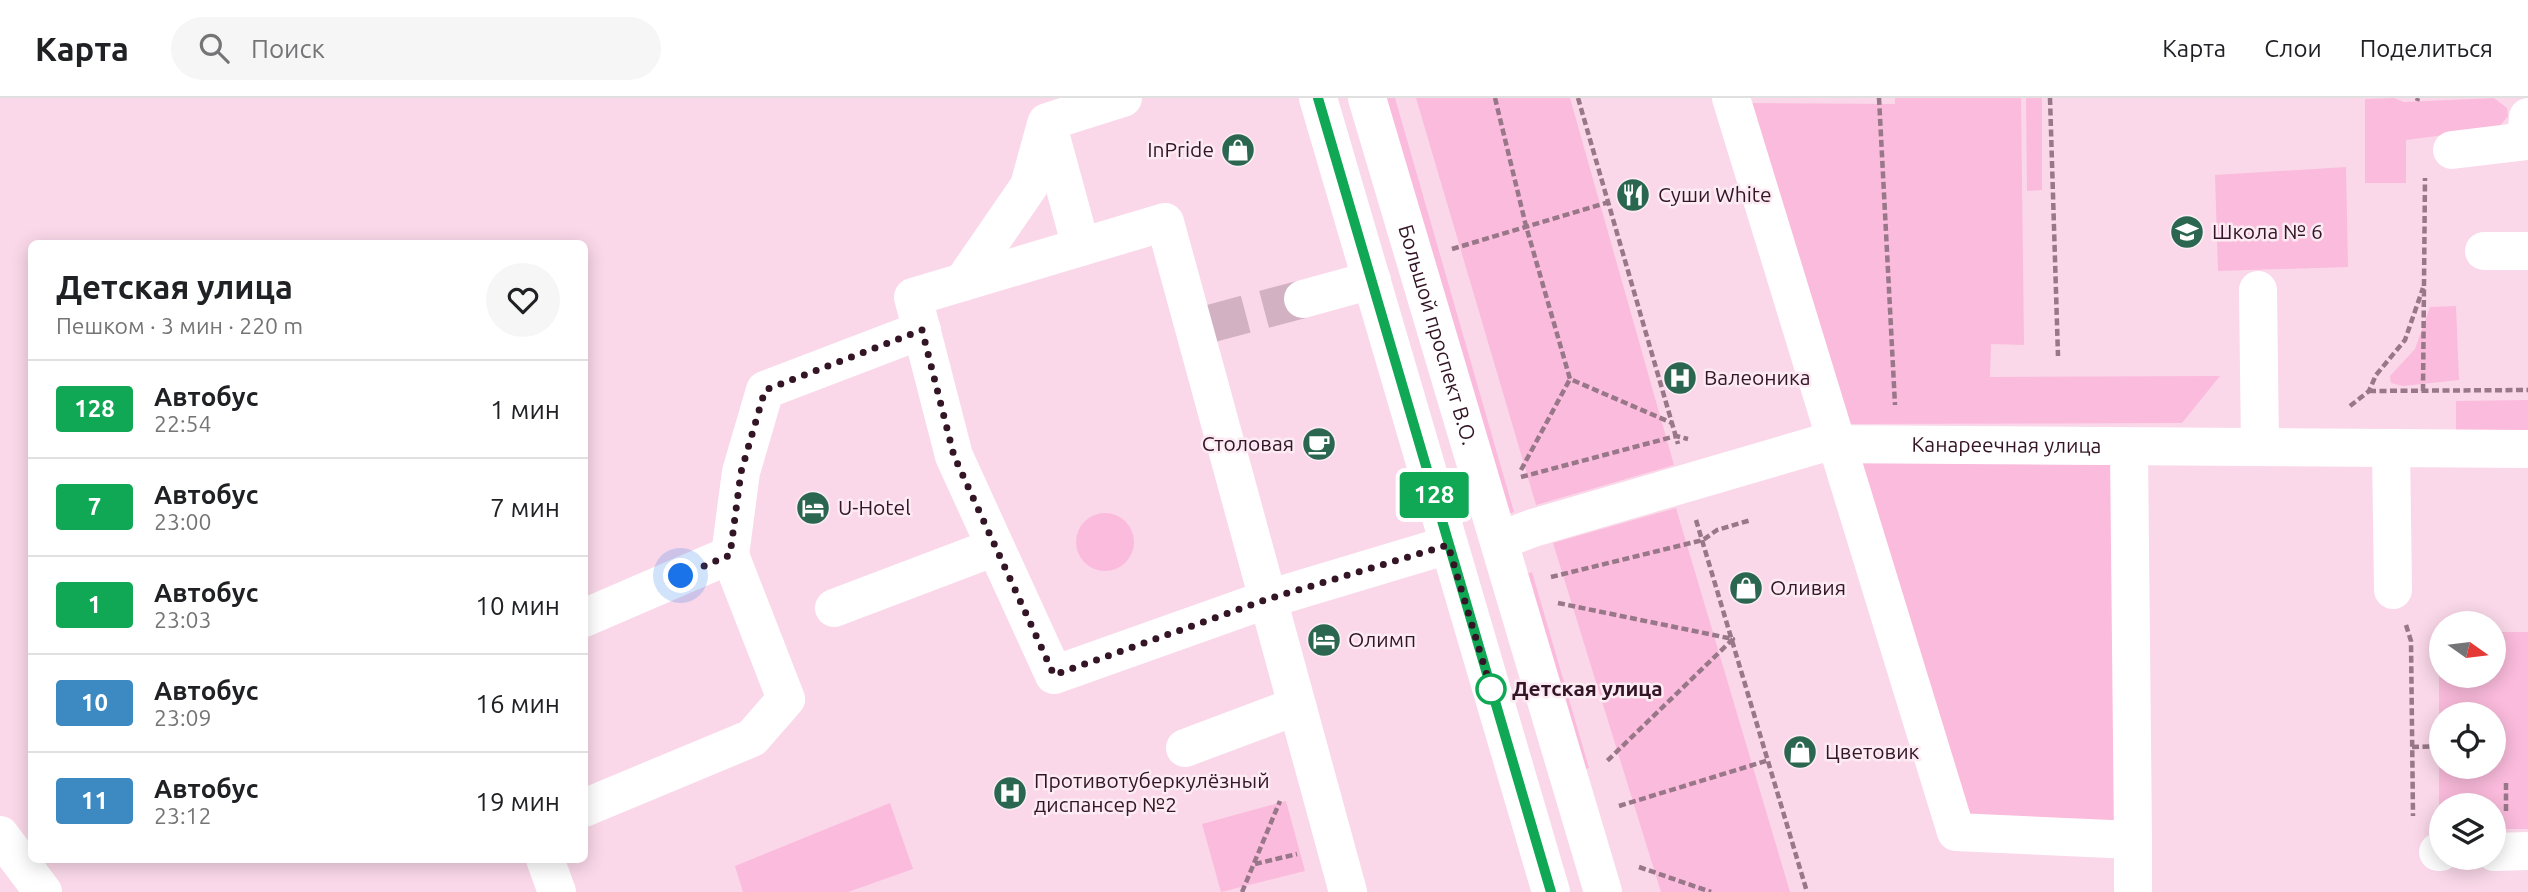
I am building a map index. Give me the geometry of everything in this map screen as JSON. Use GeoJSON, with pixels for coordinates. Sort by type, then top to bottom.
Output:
{"type":"FeatureCollection","features":[{"type":"Feature","properties":{"kind":"main road"},"geometry":{"type":"LineString","coordinates":[[1047,122],[1121,98]]}},
{"type":"Feature","properties":{"kind":"main road"},"geometry":{"type":"LineString","coordinates":[[1318,98],[1551,892]]}},
{"type":"Feature","properties":{"kind":"main road","name":"Большой проспект В.О."},"geometry":{"type":"LineString","coordinates":[[1367,98],[1603,892]]}},
{"type":"Feature","properties":{"kind":"main road"},"geometry":{"type":"LineString","coordinates":[[1731,98],[1956,832],[2133,839]]}},
{"type":"Feature","properties":{"kind":"main road"},"geometry":{"type":"LineString","coordinates":[[2438,159],[2526,141],[2527,111]]}},
{"type":"Feature","properties":{"kind":"main road"},"geometry":{"type":"LineString","coordinates":[[1047,122],[1081,247]]}},
{"type":"Feature","properties":{"kind":"main road"},"geometry":{"type":"LineString","coordinates":[[963,282],[1029,186],[1047,122]]}},
{"type":"Feature","properties":{"kind":"main road"},"geometry":{"type":"LineString","coordinates":[[1348,892],[1268,599],[1201,326],[1165,222],[914,297],[954,456],[1054,675],[1268,599],[1448,545]]}},
{"type":"Feature","properties":{"kind":"main road"},"geometry":{"type":"LineString","coordinates":[[2484,251],[2528,251]]}},
{"type":"Feature","properties":{"kind":"main road"},"geometry":{"type":"LineString","coordinates":[[1303,299],[1372,280]]}},
{"type":"Feature","properties":{"kind":"main road"},"geometry":{"type":"LineString","coordinates":[[2258,290],[2260,447]]}},
{"type":"Feature","properties":{"kind":"main road"},"geometry":{"type":"LineString","coordinates":[[588,806],[752,738],[786,699],[730,555],[741,472],[765,390],[922,330]]}},
{"type":"Feature","properties":{"kind":"main road","name":"Канареечная улица"},"geometry":{"type":"LineString","coordinates":[[1499,541],[1545,524],[1820,444],[2528,449]]}},
{"type":"Feature","properties":{"kind":"main road"},"geometry":{"type":"LineString","coordinates":[[2129,448],[2133,892]]}},
{"type":"Feature","properties":{"kind":"main road"},"geometry":{"type":"LineString","coordinates":[[2391,448],[2393,590]]}},
{"type":"Feature","properties":{"kind":"main road"},"geometry":{"type":"LineString","coordinates":[[834,608],[995,547]]}},
{"type":"Feature","properties":{"kind":"main road"},"geometry":{"type":"LineString","coordinates":[[588,616],[730,555]]}},
{"type":"Feature","properties":{"kind":"main road"},"geometry":{"type":"LineString","coordinates":[[1185,748],[1301,722]]}},
{"type":"Feature","properties":{"kind":"main road"},"geometry":{"type":"LineString","coordinates":[[0,835],[43,892]]}},
{"type":"Feature","properties":{"kind":"main road"},"geometry":{"type":"LineString","coordinates":[[2506,852],[2528,851]]}},
{"type":"Feature","properties":{"kind":"main road"},"geometry":{"type":"LineString","coordinates":[[546,863],[556,892]]}},
{"type":"Feature","properties":{"kind":"path"},"geometry":{"type":"LineString","coordinates":[[1495,98],[1526,226],[1570,379],[1517,478],[1676,436],[1691,440]]}},
{"type":"Feature","properties":{"kind":"path"},"geometry":{"type":"LineString","coordinates":[[1879,98],[1897,445]]}},
{"type":"Feature","properties":{"kind":"path"},"geometry":{"type":"LineString","coordinates":[[2050,98],[2058,356]]}},
{"type":"Feature","properties":{"kind":"path"},"geometry":{"type":"LineString","coordinates":[[2423,391],[2424,284],[2438,159]]}},
{"type":"Feature","properties":{"kind":"path"},"geometry":{"type":"LineString","coordinates":[[1449,250],[1609,202]]}},
{"type":"Feature","properties":{"kind":"path"},"geometry":{"type":"LineString","coordinates":[[2350,406],[2369,391],[2376,375],[2405,340],[2424,284]]}},
{"type":"Feature","properties":{"kind":"path"},"geometry":{"type":"LineString","coordinates":[[1570,379],[1672,423]]}},
{"type":"Feature","properties":{"kind":"path"},"geometry":{"type":"LineString","coordinates":[[2369,391],[2528,390]]}},
{"type":"Feature","properties":{"kind":"path"},"geometry":{"type":"LineString","coordinates":[[1547,578],[1703,540],[1717,530],[1751,520]]}},
{"type":"Feature","properties":{"kind":"path"},"geometry":{"type":"LineString","coordinates":[[1553,602],[1733,639],[1601,767]]}},
{"type":"Feature","properties":{"kind":"path"},"geometry":{"type":"LineString","coordinates":[[2411,641],[2413,816]]}},
{"type":"Feature","properties":{"kind":"path"},"geometry":{"type":"LineString","coordinates":[[1242,892],[1301,722]]}},
{"type":"Feature","properties":{"kind":"path"},"geometry":{"type":"LineString","coordinates":[[2412,747],[2429,746]]}},
{"type":"Feature","properties":{"kind":"path"},"geometry":{"type":"LineString","coordinates":[[1613,808],[1769,760]]}},
{"type":"Feature","properties":{"kind":"path"},"geometry":{"type":"LineString","coordinates":[[1629,864],[1711,892]]}},
{"type":"Feature","properties":{"kind":"shaded area"},"geometry":{"type":"Polygon","coordinates":[[[1372,98],[1395,98],[1514,512],[1494,519],[1372,98]]]}},
{"type":"Feature","properties":{"kind":"shaded area"},"geometry":{"type":"Polygon","coordinates":[[[1416,98],[1570,98],[1674,465],[1536,505],[1416,98]]]}},
{"type":"Feature","properties":{"kind":"shaded area"},"geometry":{"type":"Polygon","coordinates":[[[1895,98],[2021,98],[2024,345],[1991,344],[1990,377],[2220,376],[2182,423],[1844,424],[1746,103],[1895,104],[1895,98]]]}},
{"type":"Feature","properties":{"kind":"shaded area"},"geometry":{"type":"Polygon","coordinates":[[[2026,98],[2042,98],[2042,190],[2027,191],[2026,98]]]}},
{"type":"Feature","properties":{"kind":"shaded area"},"geometry":{"type":"Polygon","coordinates":[[[2394,98],[2404,102],[2494,98],[2507,108],[2508,116],[2498,128],[2406,140],[2406,183],[2365,183],[2365,99],[2394,98]]]}},
{"type":"Feature","properties":{"kind":"shaded area"},"geometry":{"type":"Polygon","coordinates":[[[2346,167],[2348,267],[2218,271],[2215,175],[2346,167]]]}},
{"type":"Feature","properties":{"kind":"shaded area"},"geometry":{"type":"Polygon","coordinates":[[[2456,306],[2459,380],[2403,386],[2391,383],[2390,376],[2415,349],[2430,307],[2456,306]]]}},
{"type":"Feature","properties":{"kind":"shaded area"},"geometry":{"type":"Polygon","coordinates":[[[2528,400],[2528,433],[2456,434],[2456,401],[2528,400]]]}},
{"type":"Feature","properties":{"kind":"shaded area"},"geometry":{"type":"Polygon","coordinates":[[[1861,462],[2123,465],[2126,825],[1968,820],[1861,462]]]}},
{"type":"Feature","properties":{"kind":"shaded area"},"geometry":{"type":"Polygon","coordinates":[[[1676,508],[1790,892],[1661,892],[1553,543],[1676,508]]]}},
{"type":"Feature","properties":{"kind":"shaded area"},"geometry":{"type":"Polygon","coordinates":[[[1105,513],[1126,521],[1134,542],[1126,563],[1105,571],[1084,563],[1076,542],[1084,521],[1105,513]]]}},
{"type":"Feature","properties":{"kind":"shaded area"},"geometry":{"type":"Polygon","coordinates":[[[1532,572],[1589,768],[1571,773],[1513,579],[1532,572]]]}},
{"type":"Feature","properties":{"kind":"shaded area"},"geometry":{"type":"Polygon","coordinates":[[[2506,632],[2528,632],[2528,829],[2506,829],[2506,793],[2439,793],[2439,779],[2506,779],[2506,702],[2439,702],[2439,688],[2506,688],[2506,632]]]}},
{"type":"Feature","properties":{"kind":"shaded area"},"geometry":{"type":"Polygon","coordinates":[[[1286,801],[1305,871],[1221,892],[1202,824],[1286,801]]]}},
{"type":"Feature","properties":{"kind":"shaded area"},"geometry":{"type":"Polygon","coordinates":[[[890,803],[913,869],[848,892],[743,892],[735,866],[890,803]]]}},
{"type":"Feature","properties":{"kind":"tunnel"},"geometry":{"type":"LineString","coordinates":[[1209,324],[1303,299]]}},
{"type":"Feature","properties":{"kind":"bus line","name":"128"},"geometry":{"type":"LineString","coordinates":[[1318,98],[1551,892]]}},
{"type":"Feature","properties":{"kind":"place","name":"InPride"},"geometry":{"type":"Point","coordinates":[1238,150]}},
{"type":"Feature","properties":{"kind":"place","name":"Суши White"},"geometry":{"type":"Point","coordinates":[1633,195]}},
{"type":"Feature","properties":{"kind":"place","name":"Школа № 6"},"geometry":{"type":"Point","coordinates":[2187,232]}},
{"type":"Feature","properties":{"kind":"place","name":"Валеоника"},"geometry":{"type":"Point","coordinates":[1680,378]}},
{"type":"Feature","properties":{"kind":"place","name":"Столовая"},"geometry":{"type":"Point","coordinates":[1319,444]}},
{"type":"Feature","properties":{"kind":"place","name":"U-Hotel"},"geometry":{"type":"Point","coordinates":[813,508]}},
{"type":"Feature","properties":{"kind":"place","name":"Оливия"},"geometry":{"type":"Point","coordinates":[1746,588]}},
{"type":"Feature","properties":{"kind":"place","name":"Олимп"},"geometry":{"type":"Point","coordinates":[1324,640]}},
{"type":"Feature","properties":{"kind":"place","name":"Детская улица"},"geometry":{"type":"Point","coordinates":[1491,689]}},
{"type":"Feature","properties":{"kind":"place","name":"Цветовик"},"geometry":{"type":"Point","coordinates":[1800,752]}},
{"type":"Feature","properties":{"kind":"place","name":"Противотуберкулёзный диспансер №2"},"geometry":{"type":"Point","coordinates":[1010,793]}},
{"type":"Feature","properties":{"kind":"route"},"geometry":{"type":"LineString","coordinates":[[681,576],[730,555],[741,472],[765,390],[922,330],[954,456],[1054,675],[1268,599],[1448,545],[1492,692],[1491,689]]}}]}
